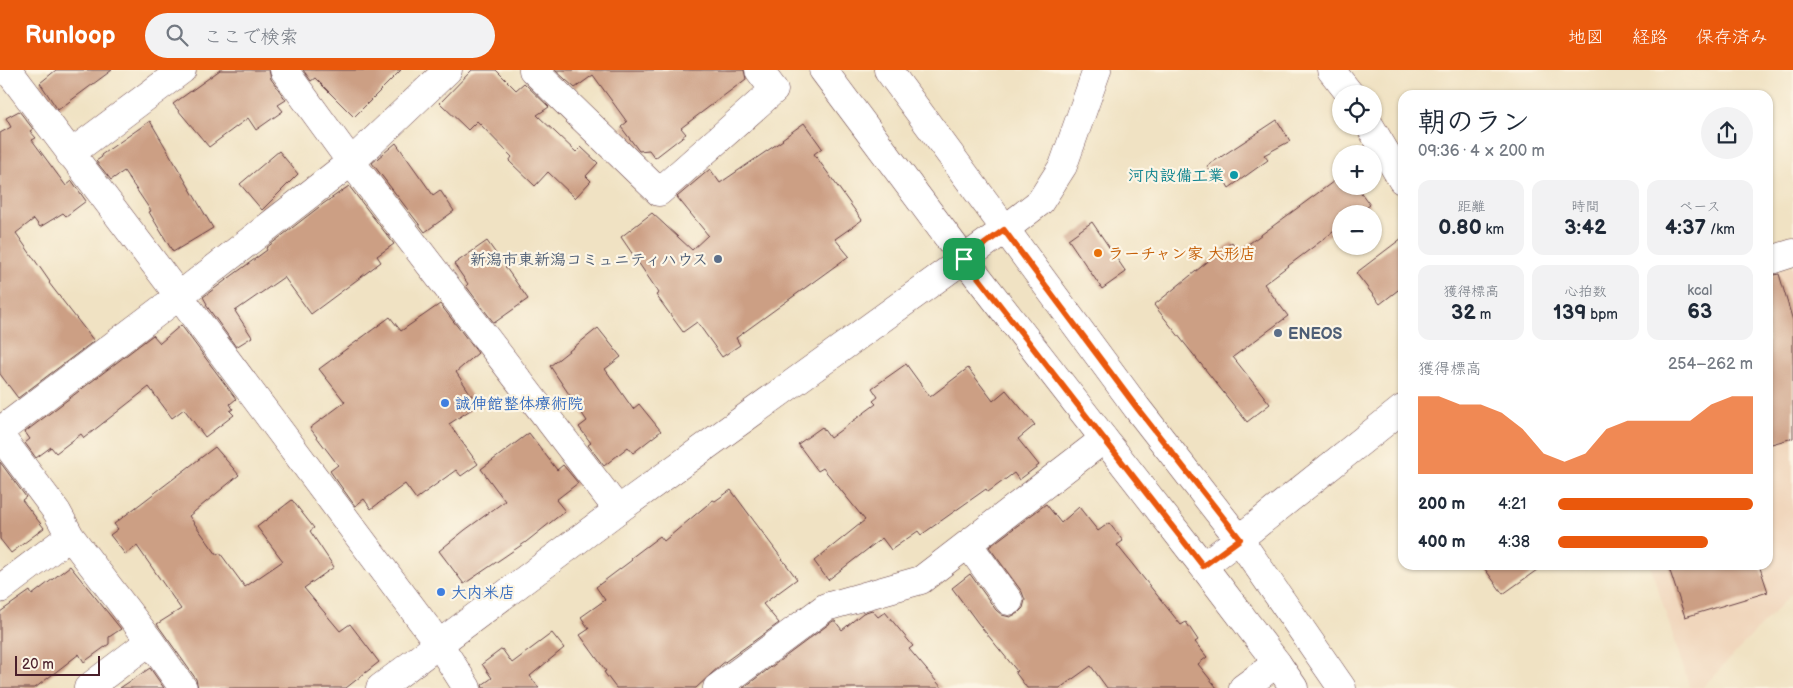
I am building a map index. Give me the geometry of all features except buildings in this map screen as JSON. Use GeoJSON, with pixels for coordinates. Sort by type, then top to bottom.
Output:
{"type":"FeatureCollection","features":[{"type":"Feature","properties":{"kind":"street"},"geometry":{"type":"LineString","coordinates":[[8,70],[439,644],[467,688]]}},
{"type":"Feature","properties":{"kind":"street"},"geometry":{"type":"LineString","coordinates":[[70,154],[182,70]]}},
{"type":"Feature","properties":{"kind":"street"},"geometry":{"type":"LineString","coordinates":[[284,70],[351,162],[618,510]]}},
{"type":"Feature","properties":{"kind":"street"},"geometry":{"type":"LineString","coordinates":[[0,431],[179,296],[351,162],[448,70]]}},
{"type":"Feature","properties":{"kind":"street"},"geometry":{"type":"LineString","coordinates":[[533,70],[658,192],[774,90],[759,70]]}},
{"type":"Feature","properties":{"kind":"street"},"geometry":{"type":"LineString","coordinates":[[823,70],[964,259],[1203,566],[1294,688]]}},
{"type":"Feature","properties":{"kind":"street"},"geometry":{"type":"LineString","coordinates":[[888,70],[1004,230],[1137,408],[1240,539],[1342,688]]}},
{"type":"Feature","properties":{"kind":"street"},"geometry":{"type":"LineString","coordinates":[[380,688],[618,510],[1040,202],[1063,166],[1097,70]]}},
{"type":"Feature","properties":{"kind":"street"},"geometry":{"type":"LineString","coordinates":[[1331,70],[1343,85]]}},
{"type":"Feature","properties":{"kind":"street"},"geometry":{"type":"LineString","coordinates":[[1375,135],[1398,173]]}},
{"type":"Feature","properties":{"kind":"street"},"geometry":{"type":"LineString","coordinates":[[1773,259],[1793,253]]}},
{"type":"Feature","properties":{"kind":"street"},"geometry":{"type":"LineString","coordinates":[[1203,566],[1240,539],[1398,412]]}},
{"type":"Feature","properties":{"kind":"street"},"geometry":{"type":"LineString","coordinates":[[0,436],[57,512],[70,536],[150,641],[183,688]]}},
{"type":"Feature","properties":{"kind":"street"},"geometry":{"type":"LineString","coordinates":[[717,688],[826,607],[921,580],[1104,438]]}},
{"type":"Feature","properties":{"kind":"street"},"geometry":{"type":"LineString","coordinates":[[0,589],[70,536]]}},
{"type":"Feature","properties":{"kind":"street"},"geometry":{"type":"LineString","coordinates":[[968,544],[1009,601]]}},
{"type":"Feature","properties":{"kind":"street"},"geometry":{"type":"LineString","coordinates":[[88,688],[150,641]]}},
{"type":"Feature","properties":{"kind":"street"},"geometry":{"type":"LineString","coordinates":[[1243,688],[1277,663]]}},
{"type":"Feature","properties":{"kind":"shaded area"},"geometry":{"type":"Polygon","coordinates":[[[1793,266],[1793,592],[1702,688],[1690,688],[1652,570],[1773,570],[1773,272],[1793,266]]]}},
{"type":"Feature","properties":{"kind":"place","name":"河内設備工業"},"geometry":{"type":"Point","coordinates":[1234,175]}},
{"type":"Feature","properties":{"kind":"place","name":"ラーチャン家 大形店"},"geometry":{"type":"Point","coordinates":[1098,253]}},
{"type":"Feature","properties":{"kind":"place","name":"新潟市東新潟コミュニティハウス"},"geometry":{"type":"Point","coordinates":[718,259]}},
{"type":"Feature","properties":{"kind":"place","name":"ENEOS"},"geometry":{"type":"Point","coordinates":[1278,333]}},
{"type":"Feature","properties":{"kind":"place","name":"誠伸館整体療術院"},"geometry":{"type":"Point","coordinates":[445,403]}},
{"type":"Feature","properties":{"kind":"place","name":"大内米店"},"geometry":{"type":"Point","coordinates":[441,592]}},
{"type":"Feature","properties":{"kind":"route"},"geometry":{"type":"LineString","coordinates":[[1004,230],[1137,408],[1240,539],[1203,566],[964,259],[1004,230]]}}]}
